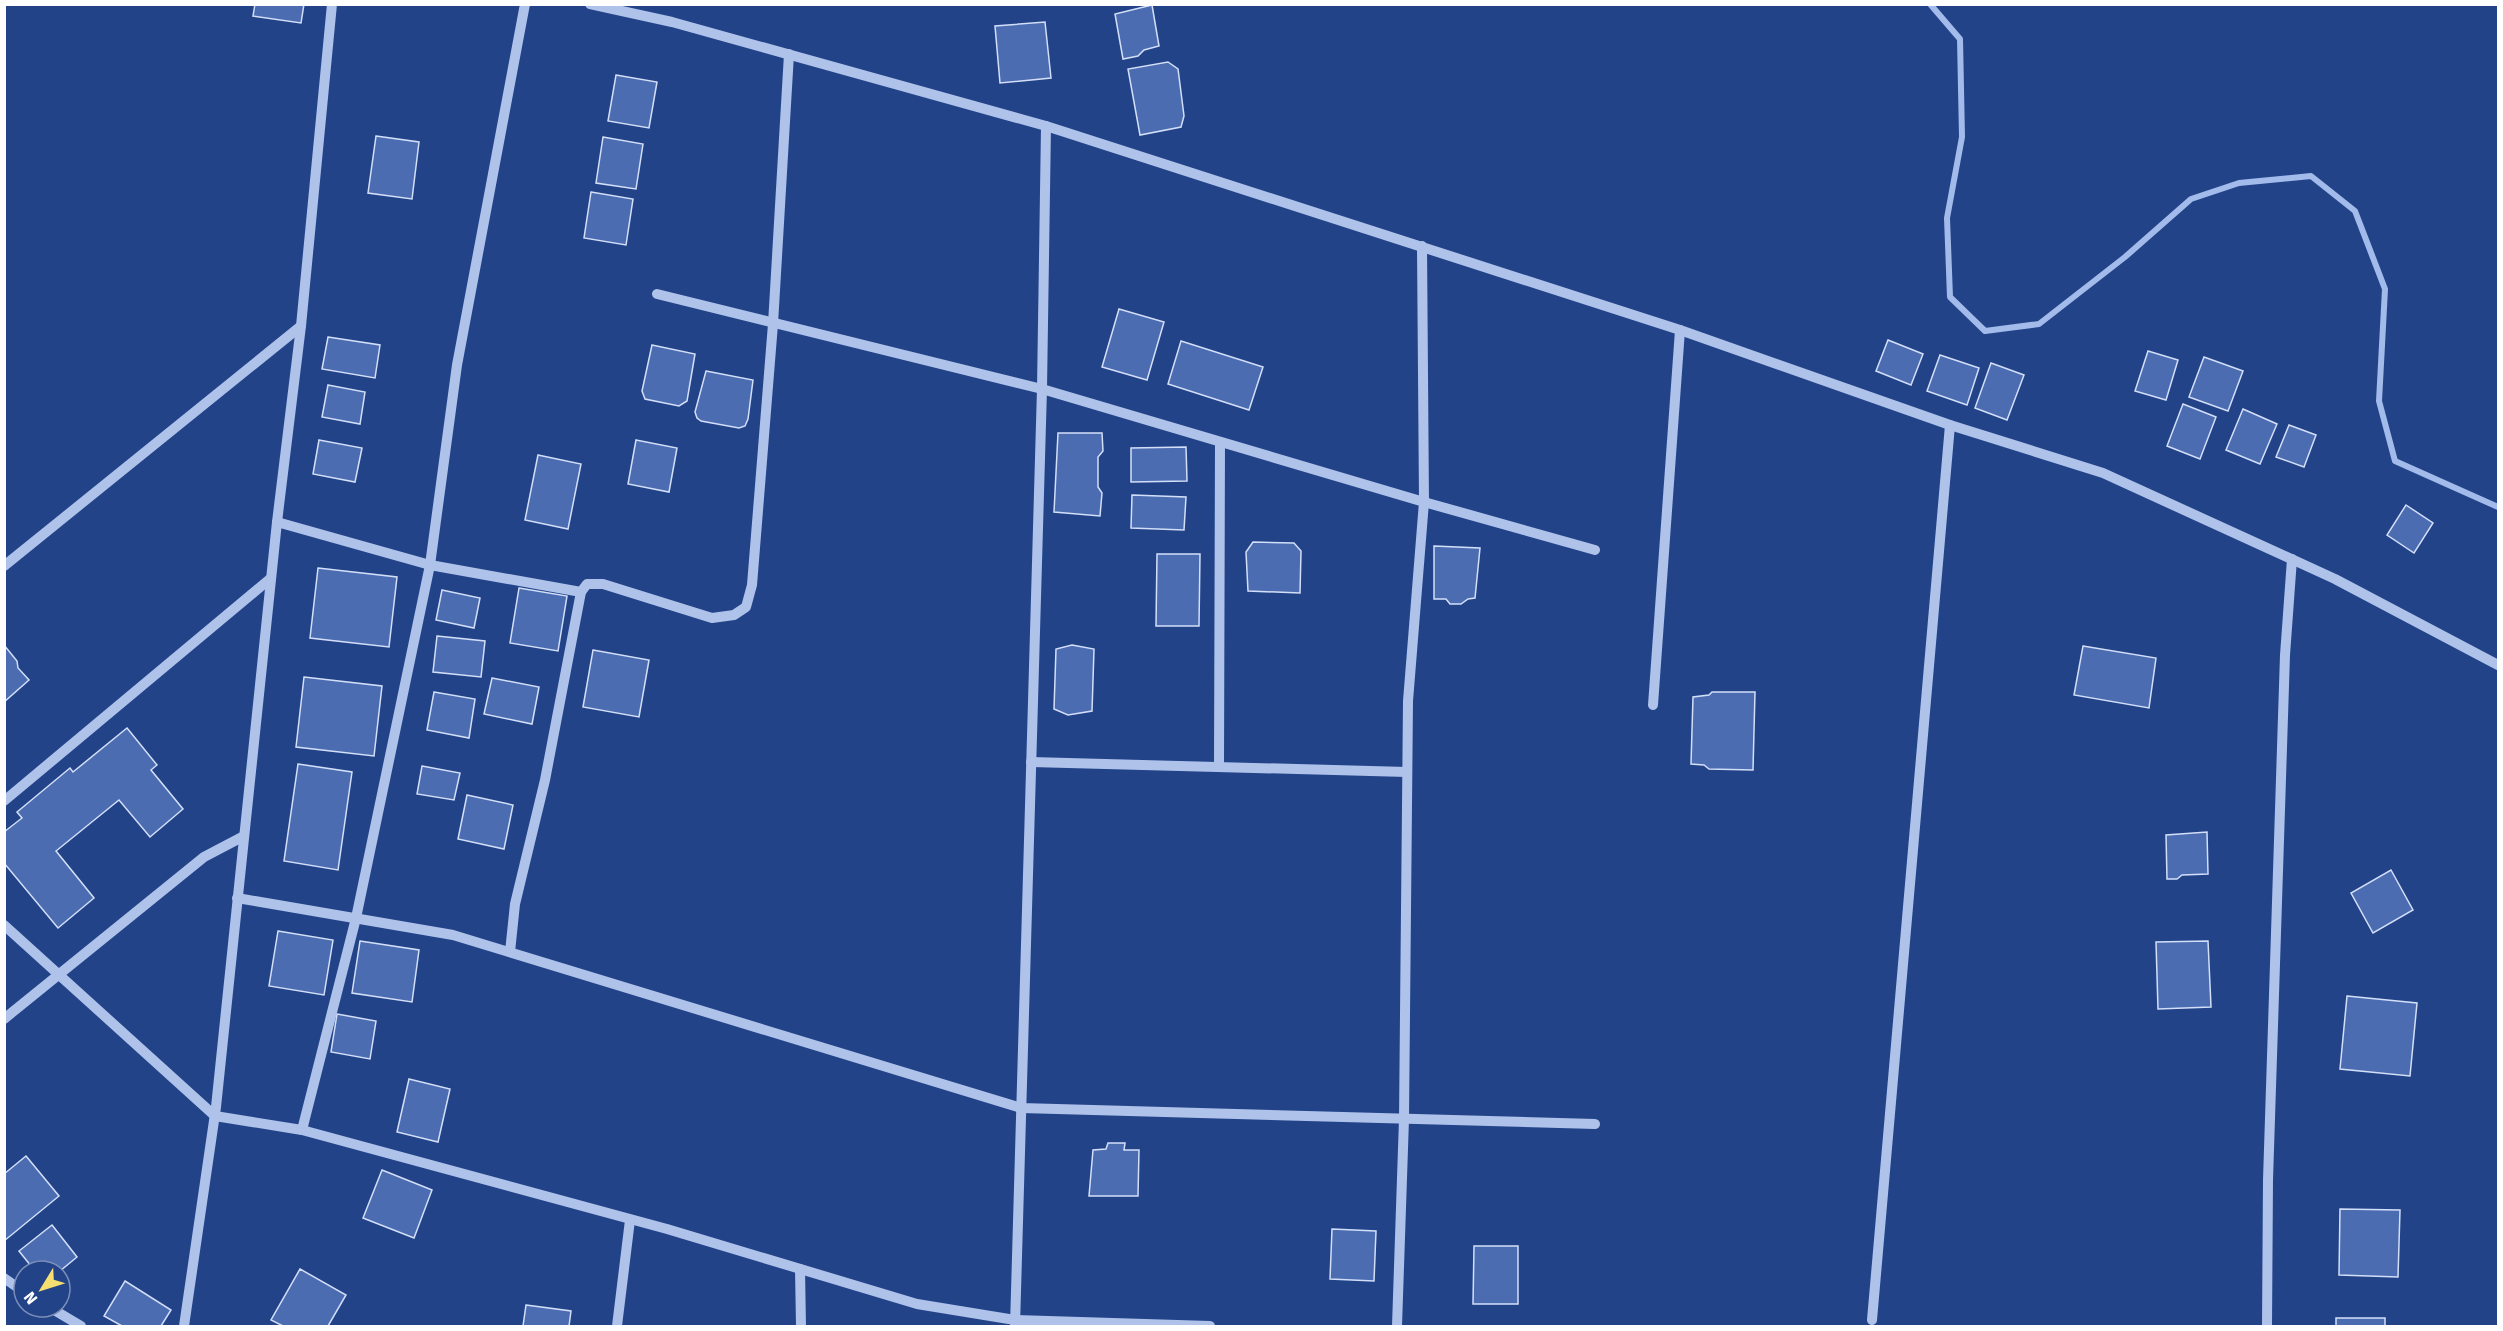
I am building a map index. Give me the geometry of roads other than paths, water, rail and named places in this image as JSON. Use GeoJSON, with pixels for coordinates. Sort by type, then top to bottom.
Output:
{"type":"FeatureCollection","features":[{"type":"Feature","properties":{"kind":"street"},"geometry":{"type":"LineString","coordinates":[[184,1326],[215,1116],[277,522],[301,326],[332,4]]}},
{"type":"Feature","properties":{"kind":"street"},"geometry":{"type":"LineString","coordinates":[[302,1130],[356,918],[430,565],[457,365],[525,4]]}},
{"type":"Feature","properties":{"kind":"street"},"geometry":{"type":"LineString","coordinates":[[590,4],[672,22],[1046,126],[1680,330],[1950,425],[2103,473],[2335,579],[2499,665]]}},
{"type":"Feature","properties":{"kind":"street"},"geometry":{"type":"LineString","coordinates":[[510,952],[515,904],[545,780],[581,591],[587,584],[603,584],[712,618],[734,615],[746,607],[752,585],[773,324],[789,54]]}},
{"type":"Feature","properties":{"kind":"street"},"geometry":{"type":"LineString","coordinates":[[1015,1323],[1042,389],[1046,126]]}},
{"type":"Feature","properties":{"kind":"street"},"geometry":{"type":"LineString","coordinates":[[1397,1326],[1404,1119],[1408,701],[1424,502],[1422,246]]}},
{"type":"Feature","properties":{"kind":"street"},"geometry":{"type":"LineString","coordinates":[[657,294],[1042,389],[1595,550]]}},
{"type":"Feature","properties":{"kind":"street"},"geometry":{"type":"LineString","coordinates":[[4,566],[301,326]]}},
{"type":"Feature","properties":{"kind":"street"},"geometry":{"type":"LineString","coordinates":[[1653,705],[1680,330]]}},
{"type":"Feature","properties":{"kind":"street"},"geometry":{"type":"LineString","coordinates":[[1872,1320],[1950,425]]}},
{"type":"Feature","properties":{"kind":"street"},"geometry":{"type":"LineString","coordinates":[[1219,767],[1220,442]]}},
{"type":"Feature","properties":{"kind":"street"},"geometry":{"type":"LineString","coordinates":[[277,522],[430,565],[581,591]]}},
{"type":"Feature","properties":{"kind":"street"},"geometry":{"type":"LineString","coordinates":[[2266,1326],[2268,1180],[2285,655],[2292,559]]}},
{"type":"Feature","properties":{"kind":"street"},"geometry":{"type":"LineString","coordinates":[[4,801],[271,578]]}},
{"type":"Feature","properties":{"kind":"street"},"geometry":{"type":"LineString","coordinates":[[1031,762],[1407,772]]}},
{"type":"Feature","properties":{"kind":"street"},"geometry":{"type":"LineString","coordinates":[[4,1019],[204,857],[244,836]]}},
{"type":"Feature","properties":{"kind":"street"},"geometry":{"type":"LineString","coordinates":[[237,898],[453,935],[1021,1108],[1595,1124]]}},
{"type":"Feature","properties":{"kind":"street"},"geometry":{"type":"LineString","coordinates":[[4,925],[215,1116],[302,1130],[630,1220],[917,1304],[1015,1323],[1210,1326]]}},
{"type":"Feature","properties":{"kind":"street"},"geometry":{"type":"LineString","coordinates":[[617,1326],[630,1220]]}},
{"type":"Feature","properties":{"kind":"street"},"geometry":{"type":"LineString","coordinates":[[800,1269],[801,1326]]}},
{"type":"Feature","properties":{"kind":"waterway"},"geometry":{"type":"LineString","coordinates":[[1930,4],[1960,39],[1962,137],[1947,218],[1950,297],[1985,331],[2039,324],[2125,257],[2191,199],[2239,183],[2311,176],[2355,211],[2385,289],[2379,401],[2395,461],[2498,507]]}}]}
